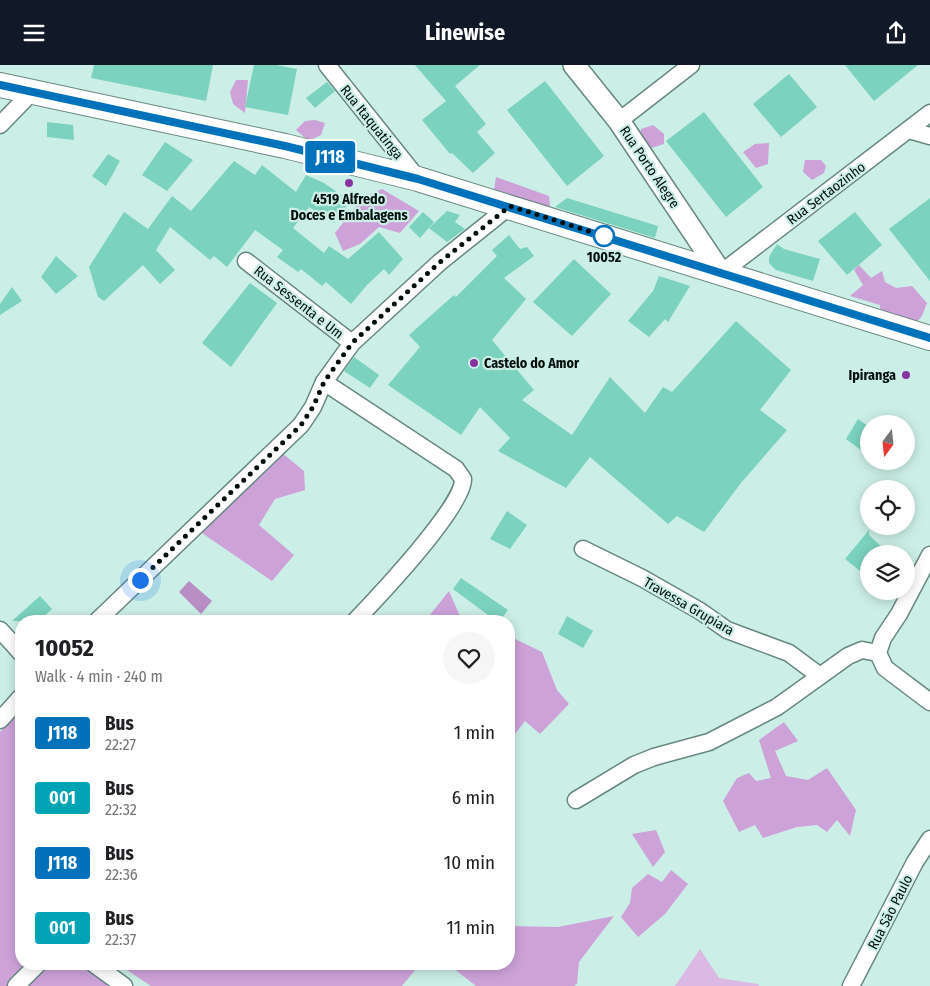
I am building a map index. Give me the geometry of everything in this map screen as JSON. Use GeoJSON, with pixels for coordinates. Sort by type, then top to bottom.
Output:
{"type":"FeatureCollection","features":[{"type":"Feature","properties":{"kind":"main road"},"geometry":{"type":"LineString","coordinates":[[0,85],[276,143],[418,179],[930,338]]}},
{"type":"Feature","properties":{"kind":"street","name":"Rua Itaquatinga"},"geometry":{"type":"LineString","coordinates":[[326,65],[418,179]]}},
{"type":"Feature","properties":{"kind":"street","name":"Rua Porto Alegre"},"geometry":{"type":"LineString","coordinates":[[574,65],[620,121],[721,273]]}},
{"type":"Feature","properties":{"kind":"street"},"geometry":{"type":"LineString","coordinates":[[620,121],[691,65]]}},
{"type":"Feature","properties":{"kind":"street"},"geometry":{"type":"LineString","coordinates":[[0,125],[33,91]]}},
{"type":"Feature","properties":{"kind":"street","name":"Rua Sertaozinho"},"geometry":{"type":"LineString","coordinates":[[721,273],[930,113]]}},
{"type":"Feature","properties":{"kind":"street"},"geometry":{"type":"LineString","coordinates":[[909,130],[930,136]]}},
{"type":"Feature","properties":{"kind":"street"},"geometry":{"type":"LineString","coordinates":[[103,615],[301,425],[313,407],[324,382],[352,343],[440,262],[510,206]]}},
{"type":"Feature","properties":{"kind":"street","name":"Rua Sessenta e Um"},"geometry":{"type":"LineString","coordinates":[[246,261],[352,343]]}},
{"type":"Feature","properties":{"kind":"street"},"geometry":{"type":"LineString","coordinates":[[324,382],[460,472],[464,479],[462,489],[444,517],[390,584],[362,615]]}},
{"type":"Feature","properties":{"kind":"street","name":"Travessa Grupiara"},"geometry":{"type":"LineString","coordinates":[[583,549],[642,578],[700,611],[727,630],[789,653],[820,675]]}},
{"type":"Feature","properties":{"kind":"street"},"geometry":{"type":"LineString","coordinates":[[930,555],[898,615],[883,638],[878,653],[885,668],[930,702]]}},
{"type":"Feature","properties":{"kind":"street"},"geometry":{"type":"LineString","coordinates":[[0,631],[15,647]]}},
{"type":"Feature","properties":{"kind":"street"},"geometry":{"type":"LineString","coordinates":[[576,801],[634,765],[654,757],[709,742],[777,707],[848,656],[862,650],[878,653]]}},
{"type":"Feature","properties":{"kind":"street"},"geometry":{"type":"LineString","coordinates":[[0,720],[15,704]]}},
{"type":"Feature","properties":{"kind":"street","name":"Rua São Paulo"},"geometry":{"type":"LineString","coordinates":[[851,986],[915,863],[930,839]]}},
{"type":"Feature","properties":{"kind":"street"},"geometry":{"type":"LineString","coordinates":[[16,986],[32,970]]}},
{"type":"Feature","properties":{"kind":"street"},"geometry":{"type":"LineString","coordinates":[[102,970],[124,986]]}},
{"type":"Feature","properties":{"kind":"shaded area"},"geometry":{"type":"Polygon","coordinates":[[[236,80],[248,80],[245,113],[233,104],[230,92],[236,80]]]}},
{"type":"Feature","properties":{"kind":"shaded area"},"geometry":{"type":"Polygon","coordinates":[[[315,120],[325,123],[321,135],[309,141],[296,130],[305,121],[315,120]]]}},
{"type":"Feature","properties":{"kind":"shaded area"},"geometry":{"type":"Polygon","coordinates":[[[653,125],[664,134],[664,144],[651,148],[640,140],[641,129],[653,125]]]}},
{"type":"Feature","properties":{"kind":"shaded area"},"geometry":{"type":"Polygon","coordinates":[[[769,143],[768,164],[756,168],[743,152],[755,144],[769,143]]]}},
{"type":"Feature","properties":{"kind":"shaded area"},"geometry":{"type":"Polygon","coordinates":[[[805,160],[821,160],[826,166],[824,173],[812,180],[803,172],[805,160]]]}},
{"type":"Feature","properties":{"kind":"shaded area"},"geometry":{"type":"Polygon","coordinates":[[[496,177],[549,196],[552,225],[491,208],[496,177]]]}},
{"type":"Feature","properties":{"kind":"shaded area"},"geometry":{"type":"Polygon","coordinates":[[[382,189],[419,211],[400,233],[379,227],[360,244],[343,251],[335,233],[363,197],[382,189]]]}},
{"type":"Feature","properties":{"kind":"shaded area"},"geometry":{"type":"Polygon","coordinates":[[[859,265],[871,278],[882,271],[885,282],[896,288],[912,286],[927,303],[922,316],[913,327],[881,319],[880,305],[850,296],[863,285],[854,270],[859,265]]]}},
{"type":"Feature","properties":{"kind":"shaded area"},"geometry":{"type":"Polygon","coordinates":[[[282,453],[304,471],[305,490],[275,499],[259,525],[294,555],[272,581],[199,531],[282,453]]]}},
{"type":"Feature","properties":{"kind":"shaded area"},"geometry":{"type":"Polygon","coordinates":[[[189,581],[212,601],[201,614],[179,592],[189,581]]]}},
{"type":"Feature","properties":{"kind":"shaded area"},"geometry":{"type":"Polygon","coordinates":[[[449,591],[461,615],[430,615],[449,591]]]}},
{"type":"Feature","properties":{"kind":"shaded area"},"geometry":{"type":"Polygon","coordinates":[[[515,639],[542,652],[557,690],[569,704],[540,734],[525,721],[515,734],[515,639]]]}},
{"type":"Feature","properties":{"kind":"shaded area"},"geometry":{"type":"Polygon","coordinates":[[[15,715],[15,970],[24,970],[7,986],[0,986],[0,732],[15,715]]]}},
{"type":"Feature","properties":{"kind":"shaded area"},"geometry":{"type":"Polygon","coordinates":[[[784,722],[798,741],[775,751],[786,776],[808,780],[827,768],[856,810],[850,836],[837,820],[827,832],[817,825],[797,827],[763,838],[755,825],[739,832],[723,801],[737,778],[749,773],[756,781],[771,778],[759,740],[784,722]]]}},
{"type":"Feature","properties":{"kind":"shaded area"},"geometry":{"type":"Polygon","coordinates":[[[656,830],[665,852],[653,867],[632,834],[656,830]]]}},
{"type":"Feature","properties":{"kind":"shaded area"},"geometry":{"type":"Polygon","coordinates":[[[671,870],[688,884],[665,914],[638,937],[621,917],[630,903],[632,888],[648,874],[662,882],[671,870]]]}},
{"type":"Feature","properties":{"kind":"shaded area"},"geometry":{"type":"Polygon","coordinates":[[[614,916],[579,962],[577,984],[574,986],[476,986],[456,970],[515,970],[515,926],[558,927],[614,916]]]}},
{"type":"Feature","properties":{"kind":"shaded area"},"geometry":{"type":"Polygon","coordinates":[[[700,949],[719,978],[758,984],[759,986],[675,986],[700,949]]]}},
{"type":"Feature","properties":{"kind":"shaded area"},"geometry":{"type":"Polygon","coordinates":[[[41,970],[95,970],[118,986],[24,986],[41,970]]]}},
{"type":"Feature","properties":{"kind":"shaded area"},"geometry":{"type":"Polygon","coordinates":[[[127,970],[415,970],[402,986],[151,986],[127,970]]]}},
{"type":"Feature","properties":{"kind":"building"},"geometry":{"type":"Polygon","coordinates":[[[94,65],[213,65],[206,101],[91,78],[94,65]]]}},
{"type":"Feature","properties":{"kind":"building"},"geometry":{"type":"Polygon","coordinates":[[[254,65],[276,65],[297,69],[288,115],[245,107],[254,65]]]}},
{"type":"Feature","properties":{"kind":"building"},"geometry":{"type":"Polygon","coordinates":[[[415,65],[480,65],[455,86],[486,124],[477,132],[495,153],[473,173],[452,153],[450,154],[422,120],[446,101],[415,65]]]}},
{"type":"Feature","properties":{"kind":"building"},"geometry":{"type":"Polygon","coordinates":[[[845,65],[918,65],[874,101],[845,65]]]}},
{"type":"Feature","properties":{"kind":"building"},"geometry":{"type":"Polygon","coordinates":[[[789,74],[817,107],[781,137],[753,104],[789,74]]]}},
{"type":"Feature","properties":{"kind":"building"},"geometry":{"type":"Polygon","coordinates":[[[545,81],[604,156],[567,186],[507,110],[545,81]]]}},
{"type":"Feature","properties":{"kind":"building"},"geometry":{"type":"Polygon","coordinates":[[[327,82],[335,91],[315,108],[306,98],[327,82]]]}},
{"type":"Feature","properties":{"kind":"building"},"geometry":{"type":"Polygon","coordinates":[[[704,112],[763,187],[726,217],[666,141],[704,112]]]}},
{"type":"Feature","properties":{"kind":"building"},"geometry":{"type":"Polygon","coordinates":[[[47,122],[73,125],[74,140],[47,137],[47,122]]]}},
{"type":"Feature","properties":{"kind":"building"},"geometry":{"type":"Polygon","coordinates":[[[165,142],[193,160],[167,191],[142,175],[165,142]]]}},
{"type":"Feature","properties":{"kind":"building"},"geometry":{"type":"Polygon","coordinates":[[[108,154],[120,161],[106,186],[92,176],[108,154]]]}},
{"type":"Feature","properties":{"kind":"building"},"geometry":{"type":"Polygon","coordinates":[[[234,161],[255,175],[262,165],[296,192],[306,175],[324,183],[350,201],[334,223],[309,207],[293,228],[324,253],[329,246],[348,259],[379,232],[403,259],[389,275],[384,269],[351,304],[326,282],[322,286],[301,269],[298,272],[277,257],[283,250],[255,230],[227,267],[214,256],[210,260],[170,227],[156,250],[175,270],[160,284],[143,265],[104,301],[98,297],[89,267],[124,212],[148,229],[172,196],[191,211],[234,161]]]}},
{"type":"Feature","properties":{"kind":"building"},"geometry":{"type":"Polygon","coordinates":[[[567,198],[658,226],[655,238],[555,207],[567,198]]]}},
{"type":"Feature","properties":{"kind":"building"},"geometry":{"type":"Polygon","coordinates":[[[930,198],[930,281],[889,229],[930,198]]]}},
{"type":"Feature","properties":{"kind":"building"},"geometry":{"type":"Polygon","coordinates":[[[447,211],[460,215],[455,222],[465,229],[447,242],[429,228],[447,211]]]}},
{"type":"Feature","properties":{"kind":"building"},"geometry":{"type":"Polygon","coordinates":[[[423,212],[434,222],[420,238],[409,227],[423,212]]]}},
{"type":"Feature","properties":{"kind":"building"},"geometry":{"type":"Polygon","coordinates":[[[855,212],[882,245],[847,275],[818,241],[855,212]]]}},
{"type":"Feature","properties":{"kind":"building"},"geometry":{"type":"Polygon","coordinates":[[[509,235],[520,249],[527,247],[534,256],[504,278],[526,299],[492,340],[534,390],[522,400],[572,435],[610,377],[645,413],[663,387],[672,392],[736,321],[791,370],[760,410],[787,430],[741,483],[704,532],[677,516],[668,524],[590,457],[566,488],[498,451],[510,438],[480,407],[461,435],[388,385],[420,347],[409,335],[454,295],[456,297],[497,256],[492,250],[509,235]]]}},
{"type":"Feature","properties":{"kind":"building"},"geometry":{"type":"Polygon","coordinates":[[[777,244],[784,249],[820,259],[813,281],[776,270],[769,263],[769,257],[777,244]]]}},
{"type":"Feature","properties":{"kind":"building"},"geometry":{"type":"Polygon","coordinates":[[[56,256],[78,276],[56,294],[41,277],[56,256]]]}},
{"type":"Feature","properties":{"kind":"building"},"geometry":{"type":"Polygon","coordinates":[[[574,259],[611,294],[572,336],[533,302],[574,259]]]}},
{"type":"Feature","properties":{"kind":"building"},"geometry":{"type":"Polygon","coordinates":[[[659,276],[690,286],[668,322],[665,319],[649,337],[628,321],[653,291],[659,276]]]}},
{"type":"Feature","properties":{"kind":"building"},"geometry":{"type":"Polygon","coordinates":[[[250,283],[277,303],[231,367],[202,343],[250,283]]]}},
{"type":"Feature","properties":{"kind":"building"},"geometry":{"type":"Polygon","coordinates":[[[12,287],[22,301],[0,315],[0,304],[12,287]]]}},
{"type":"Feature","properties":{"kind":"building"},"geometry":{"type":"Polygon","coordinates":[[[354,357],[379,375],[370,388],[344,371],[354,357]]]}},
{"type":"Feature","properties":{"kind":"building"},"geometry":{"type":"Polygon","coordinates":[[[858,419],[860,420],[860,449],[846,439],[858,419]]]}},
{"type":"Feature","properties":{"kind":"building"},"geometry":{"type":"Polygon","coordinates":[[[507,511],[527,525],[510,549],[490,539],[507,511]]]}},
{"type":"Feature","properties":{"kind":"building"},"geometry":{"type":"Polygon","coordinates":[[[865,535],[869,535],[880,545],[860,545],[860,571],[845,559],[865,535]]]}},
{"type":"Feature","properties":{"kind":"building"},"geometry":{"type":"Polygon","coordinates":[[[461,578],[508,610],[504,615],[488,615],[453,589],[461,578]]]}},
{"type":"Feature","properties":{"kind":"building"},"geometry":{"type":"Polygon","coordinates":[[[40,596],[52,609],[46,615],[19,615],[40,596]]]}},
{"type":"Feature","properties":{"kind":"building"},"geometry":{"type":"Polygon","coordinates":[[[567,616],[593,631],[583,648],[558,634],[567,616]]]}},
{"type":"Feature","properties":{"kind":"bus line","name":"J118"},"geometry":{"type":"LineString","coordinates":[[0,85],[192,125],[418,179],[930,338]]}},
{"type":"Feature","properties":{"kind":"place","name":"4519 Alfredo Doces e Embalagens"},"geometry":{"type":"Point","coordinates":[349,183]}},
{"type":"Feature","properties":{"kind":"place","name":"10052"},"geometry":{"type":"Point","coordinates":[604,236]}},
{"type":"Feature","properties":{"kind":"place","name":"Castelo do Amor"},"geometry":{"type":"Point","coordinates":[474,363]}},
{"type":"Feature","properties":{"kind":"place","name":"Ipiranga"},"geometry":{"type":"Point","coordinates":[906,375]}},
{"type":"Feature","properties":{"kind":"route"},"geometry":{"type":"LineString","coordinates":[[140,580],[301,425],[313,407],[324,382],[352,343],[440,262],[510,206],[604,236]]}}]}
